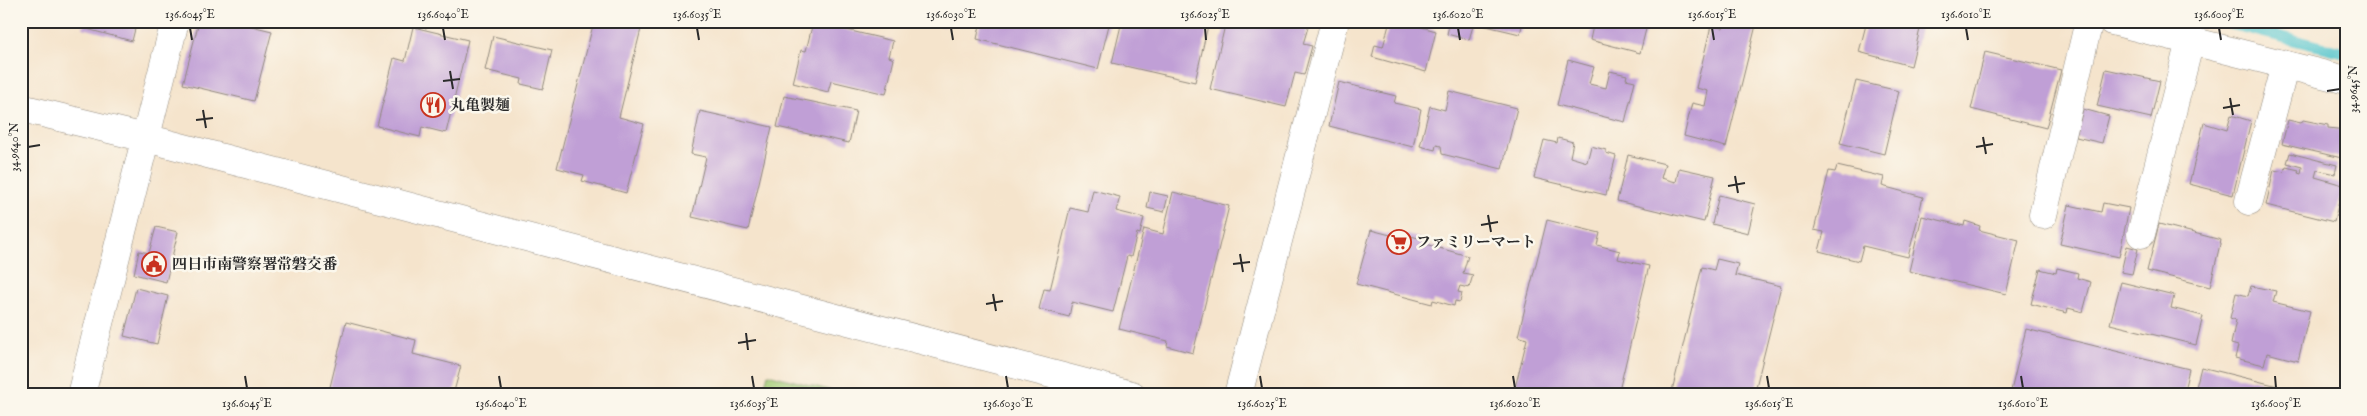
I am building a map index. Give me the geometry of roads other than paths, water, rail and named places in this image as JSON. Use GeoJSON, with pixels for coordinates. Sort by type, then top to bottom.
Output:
{"type":"FeatureCollection","features":[{"type":"Feature","properties":{"kind":"street"},"geometry":{"type":"LineString","coordinates":[[81,395],[175,21]]}},
{"type":"Feature","properties":{"kind":"street"},"geometry":{"type":"LineString","coordinates":[[1238,395],[1335,21]]}},
{"type":"Feature","properties":{"kind":"street"},"geometry":{"type":"LineString","coordinates":[[2043,215],[2089,21]]}},
{"type":"Feature","properties":{"kind":"street"},"geometry":{"type":"LineString","coordinates":[[2112,21],[2346,80]]}},
{"type":"Feature","properties":{"kind":"street"},"geometry":{"type":"LineString","coordinates":[[2142,234],[2190,41]]}},
{"type":"Feature","properties":{"kind":"street"},"geometry":{"type":"LineString","coordinates":[[2249,202],[2285,65]]}},
{"type":"Feature","properties":{"kind":"street"},"geometry":{"type":"LineString","coordinates":[[21,108],[146,138],[1132,395]]}},
{"type":"Feature","properties":{"kind":"waterway"},"geometry":{"type":"LineString","coordinates":[[2218,21],[2346,53]]}},
{"type":"Feature","properties":{"kind":"place","name":"丸亀製麺"},"geometry":{"type":"Point","coordinates":[433,105]}},
{"type":"Feature","properties":{"kind":"place","name":"ファミリーマート"},"geometry":{"type":"Point","coordinates":[1399,242]}},
{"type":"Feature","properties":{"kind":"place","name":"四日市南警察署常磐交番"},"geometry":{"type":"Point","coordinates":[154,264]}}]}
